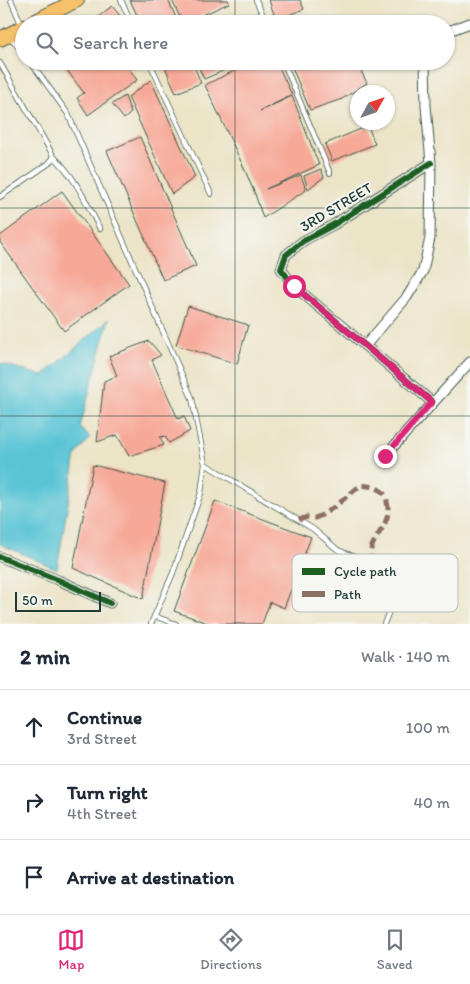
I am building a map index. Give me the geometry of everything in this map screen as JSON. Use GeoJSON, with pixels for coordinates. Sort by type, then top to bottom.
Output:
{"type":"FeatureCollection","features":[{"type":"Feature","properties":{"kind":"main road"},"geometry":{"type":"LineString","coordinates":[[45,15],[68,2]]}},
{"type":"Feature","properties":{"kind":"street"},"geometry":{"type":"LineString","coordinates":[[455,28],[470,22]]}},
{"type":"Feature","properties":{"kind":"street"},"geometry":{"type":"LineString","coordinates":[[366,346],[406,297],[423,271],[430,238],[431,162],[425,70]]}},
{"type":"Feature","properties":{"kind":"street","name":"3RD STREET"},"geometry":{"type":"LineString","coordinates":[[431,162],[333,225],[303,241],[286,255],[281,269],[294,286],[432,402]]}},
{"type":"Feature","properties":{"kind":"street"},"geometry":{"type":"LineString","coordinates":[[385,456],[470,362]]}},
{"type":"Feature","properties":{"kind":"street"},"geometry":{"type":"LineString","coordinates":[[0,557],[110,603]]}},
{"type":"Feature","properties":{"kind":"lane"},"geometry":{"type":"LineString","coordinates":[[11,0],[20,15]]}},
{"type":"Feature","properties":{"kind":"lane"},"geometry":{"type":"LineString","coordinates":[[121,0],[128,15]]}},
{"type":"Feature","properties":{"kind":"lane"},"geometry":{"type":"LineString","coordinates":[[256,0],[263,15]]}},
{"type":"Feature","properties":{"kind":"lane"},"geometry":{"type":"LineString","coordinates":[[4,37],[15,46]]}},
{"type":"Feature","properties":{"kind":"lane"},"geometry":{"type":"LineString","coordinates":[[0,63],[54,157],[75,183],[100,229]]}},
{"type":"Feature","properties":{"kind":"lane"},"geometry":{"type":"LineString","coordinates":[[36,70],[68,114],[192,398],[205,464],[200,493],[173,573],[151,624]]}},
{"type":"Feature","properties":{"kind":"lane"},"geometry":{"type":"LineString","coordinates":[[153,70],[211,194]]}},
{"type":"Feature","properties":{"kind":"lane"},"geometry":{"type":"LineString","coordinates":[[287,70],[330,173]]}},
{"type":"Feature","properties":{"kind":"lane"},"geometry":{"type":"LineString","coordinates":[[0,197],[48,164],[54,157]]}},
{"type":"Feature","properties":{"kind":"lane"},"geometry":{"type":"LineString","coordinates":[[205,464],[306,524],[338,550],[348,554]]}},
{"type":"Feature","properties":{"kind":"lane"},"geometry":{"type":"LineString","coordinates":[[384,624],[389,612]]}},
{"type":"Feature","properties":{"kind":"lane"},"geometry":{"type":"LineString","coordinates":[[154,616],[176,624]]}},
{"type":"Feature","properties":{"kind":"water"},"geometry":{"type":"Polygon","coordinates":[[[109,319],[80,427],[90,438],[76,455],[57,569],[0,544],[0,363],[43,376],[109,319]]]}},
{"type":"Feature","properties":{"kind":"building"},"geometry":{"type":"Polygon","coordinates":[[[130,0],[168,0],[175,15],[137,15],[130,0]]]}},
{"type":"Feature","properties":{"kind":"building"},"geometry":{"type":"Polygon","coordinates":[[[172,0],[228,0],[229,3],[203,15],[179,15],[172,0]]]}},
{"type":"Feature","properties":{"kind":"building"},"geometry":{"type":"Polygon","coordinates":[[[269,0],[300,0],[304,9],[289,15],[274,15],[269,0]]]}},
{"type":"Feature","properties":{"kind":"building"},"geometry":{"type":"Polygon","coordinates":[[[112,6],[119,15],[101,15],[112,6]]]}},
{"type":"Feature","properties":{"kind":"building"},"geometry":{"type":"Polygon","coordinates":[[[67,70],[130,70],[137,80],[88,115],[77,98],[84,93],[67,70]]]}},
{"type":"Feature","properties":{"kind":"building"},"geometry":{"type":"Polygon","coordinates":[[[166,70],[196,70],[201,83],[176,93],[166,70]]]}},
{"type":"Feature","properties":{"kind":"building"},"geometry":{"type":"Polygon","coordinates":[[[200,70],[226,70],[204,79],[200,70]]]}},
{"type":"Feature","properties":{"kind":"building"},"geometry":{"type":"Polygon","coordinates":[[[236,70],[280,70],[292,95],[260,111],[292,96],[319,165],[266,189],[301,175],[306,190],[263,218],[244,168],[205,85],[236,70]]]}},
{"type":"Feature","properties":{"kind":"building"},"geometry":{"type":"Polygon","coordinates":[[[293,70],[360,70],[367,83],[364,85],[350,85],[350,94],[342,99],[310,110],[293,70]]]}},
{"type":"Feature","properties":{"kind":"building"},"geometry":{"type":"Polygon","coordinates":[[[151,80],[195,177],[172,194],[128,97],[151,80]]]}},
{"type":"Feature","properties":{"kind":"building"},"geometry":{"type":"Polygon","coordinates":[[[125,96],[131,113],[124,119],[112,104],[125,96]]]}},
{"type":"Feature","properties":{"kind":"building"},"geometry":{"type":"Polygon","coordinates":[[[358,130],[370,130],[375,144],[332,161],[325,144],[358,130]]]}},
{"type":"Feature","properties":{"kind":"building"},"geometry":{"type":"Polygon","coordinates":[[[140,137],[196,266],[163,280],[107,151],[140,137]]]}},
{"type":"Feature","properties":{"kind":"building"},"geometry":{"type":"Polygon","coordinates":[[[321,169],[324,177],[308,189],[304,176],[321,169]]]}},
{"type":"Feature","properties":{"kind":"building"},"geometry":{"type":"Polygon","coordinates":[[[62,191],[129,284],[64,331],[0,242],[0,236],[62,191]]]}},
{"type":"Feature","properties":{"kind":"building"},"geometry":{"type":"Polygon","coordinates":[[[188,306],[248,325],[237,364],[176,345],[188,306]]]}},
{"type":"Feature","properties":{"kind":"building"},"geometry":{"type":"Polygon","coordinates":[[[149,341],[161,355],[152,360],[178,419],[184,416],[190,431],[169,443],[165,436],[160,437],[164,445],[129,456],[117,435],[97,442],[104,381],[117,376],[109,356],[149,341]]]}},
{"type":"Feature","properties":{"kind":"building"},"geometry":{"type":"Polygon","coordinates":[[[93,465],[165,483],[143,599],[73,568],[93,465]]]}},
{"type":"Feature","properties":{"kind":"building"},"geometry":{"type":"Polygon","coordinates":[[[215,501],[311,537],[305,554],[292,554],[292,587],[284,608],[270,602],[262,624],[210,624],[174,611],[215,501]]]}},
{"type":"Feature","properties":{"kind":"marked path"},"geometry":{"type":"LineString","coordinates":[[299,520],[322,515],[361,485],[374,487],[383,492],[386,497],[388,510],[385,523],[370,554]]}},
{"type":"Feature","properties":{"kind":"cycle path"},"geometry":{"type":"LineString","coordinates":[[431,163],[333,225],[303,241],[286,255],[281,269],[294,286],[432,402]]}},
{"type":"Feature","properties":{"kind":"cycle path"},"geometry":{"type":"LineString","coordinates":[[0,557],[110,603]]}},
{"type":"Feature","properties":{"kind":"route"},"geometry":{"type":"LineString","coordinates":[[294,286],[432,402],[385,456]]}}]}
